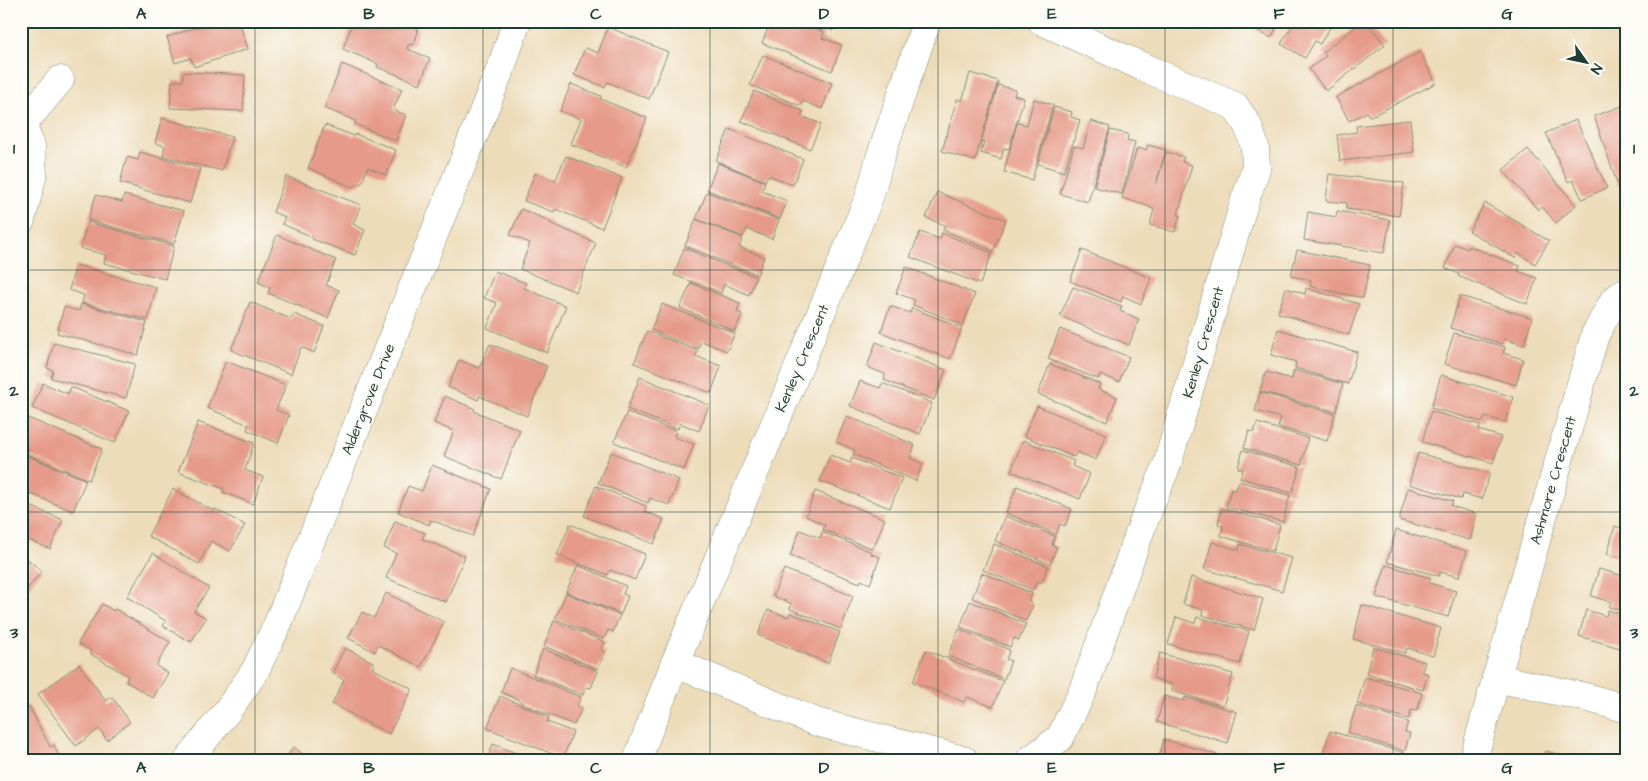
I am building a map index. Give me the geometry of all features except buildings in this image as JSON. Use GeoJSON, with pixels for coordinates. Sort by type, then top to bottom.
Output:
{"type":"FeatureCollection","features":[{"type":"Feature","properties":{"kind":"street","name":"Aldergrove Drive"},"geometry":{"type":"LineString","coordinates":[[188,760],[228,710],[255,671],[278,623],[502,65],[517,21]]}},
{"type":"Feature","properties":{"kind":"street","name":"Kenley Crescent"},"geometry":{"type":"LineString","coordinates":[[637,760],[675,663],[868,198],[928,21]]}},
{"type":"Feature","properties":{"kind":"street","name":"Kenley Crescent"},"geometry":{"type":"LineString","coordinates":[[1030,760],[1060,738],[1083,690],[1143,523],[1167,465],[1244,203],[1256,169],[1255,146],[1248,126],[1235,106],[1042,21]]}},
{"type":"Feature","properties":{"kind":"street"},"geometry":{"type":"LineString","coordinates":[[21,220],[33,174],[31,146],[21,125],[60,80]]}},
{"type":"Feature","properties":{"kind":"street","name":"Ashmore Crescent"},"geometry":{"type":"LineString","coordinates":[[1473,760],[1595,335],[1614,300],[1627,291]]}},
{"type":"Feature","properties":{"kind":"street"},"geometry":{"type":"LineString","coordinates":[[675,663],[816,722],[964,760]]}},
{"type":"Feature","properties":{"kind":"street"},"geometry":{"type":"LineString","coordinates":[[1496,678],[1588,698],[1627,709]]}}]}
